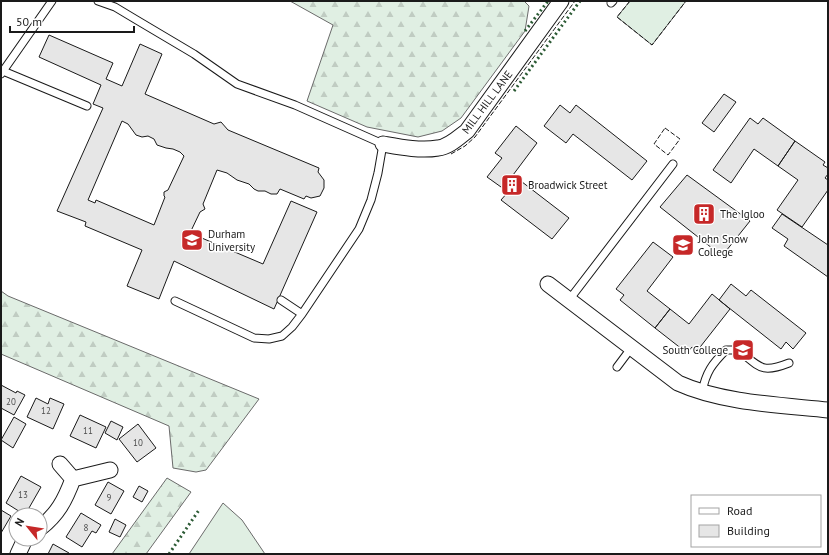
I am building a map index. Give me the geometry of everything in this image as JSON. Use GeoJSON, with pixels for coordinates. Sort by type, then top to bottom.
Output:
{"type":"FeatureCollection","features":[{"type":"Feature","properties":{"kind":"street","name":"MILL HILL LANE"},"geometry":{"type":"LineString","coordinates":[[383,144],[413,148],[439,148],[456,140],[467,131],[561,1]]}},
{"type":"Feature","properties":{"kind":"street"},"geometry":{"type":"LineString","coordinates":[[548,284],[678,383],[723,398],[828,410]]}},
{"type":"Feature","properties":{"kind":"street"},"geometry":{"type":"LineString","coordinates":[[60,464],[73,479]]}},
{"type":"Feature","properties":{"kind":"street"},"geometry":{"type":"LineString","coordinates":[[73,479],[110,470]]}},
{"type":"Feature","properties":{"kind":"street"},"geometry":{"type":"LineString","coordinates":[[48,521],[55,514],[66,498],[73,479]]}},
{"type":"Feature","properties":{"kind":"lane"},"geometry":{"type":"LineString","coordinates":[[52,1],[2,72],[87,106]]}},
{"type":"Feature","properties":{"kind":"lane"},"geometry":{"type":"LineString","coordinates":[[98,1],[115,7],[194,54],[237,84],[295,106],[383,144],[371,200],[359,229],[302,314],[292,327],[282,336],[269,339],[254,338],[175,301]]}},
{"type":"Feature","properties":{"kind":"lane"},"geometry":{"type":"LineString","coordinates":[[569,300],[673,164]]}},
{"type":"Feature","properties":{"kind":"lane"},"geometry":{"type":"LineString","coordinates":[[281,300],[302,314]]}},
{"type":"Feature","properties":{"kind":"lane"},"geometry":{"type":"LineString","coordinates":[[618,367],[632,347]]}},
{"type":"Feature","properties":{"kind":"lane"},"geometry":{"type":"LineString","coordinates":[[702,392],[704,381],[713,364],[726,350],[738,350],[762,368],[775,368],[789,363]]}},
{"type":"Feature","properties":{"kind":"green space"},"geometry":{"type":"Polygon","coordinates":[[[290,1],[524,1],[529,6],[525,31],[461,118],[442,131],[418,137],[367,127],[307,101],[333,25],[290,1]]]}},
{"type":"Feature","properties":{"kind":"green space"},"geometry":{"type":"Polygon","coordinates":[[[630,1],[686,1],[652,45],[617,17],[630,1]]]}},
{"type":"Feature","properties":{"kind":"green space"},"geometry":{"type":"Polygon","coordinates":[[[1,291],[8,296],[259,399],[206,470],[196,472],[173,468],[169,426],[1,354],[1,291]]]}},
{"type":"Feature","properties":{"kind":"green space"},"geometry":{"type":"Polygon","coordinates":[[[167,478],[191,492],[146,554],[112,554],[167,478]]]}},
{"type":"Feature","properties":{"kind":"green space"},"geometry":{"type":"Polygon","coordinates":[[[223,503],[242,520],[265,554],[189,554],[223,503]]]}},
{"type":"Feature","properties":{"kind":"building"},"geometry":{"type":"Polygon","coordinates":[[[49,35],[113,63],[106,79],[122,86],[140,44],[162,54],[145,94],[214,124],[221,122],[228,130],[319,168],[318,172],[324,180],[324,188],[320,196],[311,198],[306,196],[304,199],[280,189],[277,194],[258,191],[249,184],[237,180],[227,173],[217,170],[203,204],[205,209],[200,212],[190,233],[263,264],[291,201],[317,212],[274,309],[174,261],[159,299],[127,286],[142,250],[85,226],[86,222],[57,211],[103,108],[93,104],[101,85],[39,57],[49,35]],[[122,121],[88,200],[95,203],[96,200],[154,225],[165,197],[164,192],[168,190],[184,156],[180,152],[173,149],[157,145],[154,139],[148,136],[142,137],[136,135],[128,124],[122,121]]]}},
{"type":"Feature","properties":{"kind":"building"},"geometry":{"type":"Polygon","coordinates":[[[724,94],[736,102],[714,132],[702,123],[724,94]]]}},
{"type":"Feature","properties":{"kind":"building","name":"Broadwick Street"},"geometry":{"type":"Polygon","coordinates":[[[560,105],[570,113],[576,105],[647,161],[632,180],[573,134],[566,143],[544,126],[560,105]]]}},
{"type":"Feature","properties":{"kind":"building"},"geometry":{"type":"Polygon","coordinates":[[[750,118],[758,124],[763,118],[795,141],[778,166],[754,149],[731,183],[713,170],[750,118]]]}},
{"type":"Feature","properties":{"kind":"building","name":"Broadwick Street"},"geometry":{"type":"Polygon","coordinates":[[[516,126],[537,143],[513,175],[569,218],[552,239],[501,200],[508,192],[487,177],[502,158],[495,153],[516,126]]]}},
{"type":"Feature","properties":{"kind":"building"},"geometry":{"type":"Polygon","coordinates":[[[795,141],[825,162],[823,165],[828,168],[828,174],[825,178],[828,180],[828,190],[802,227],[777,210],[798,180],[778,166],[795,141]]]}},
{"type":"Feature","properties":{"kind":"building","name":"The Igloo"},"geometry":{"type":"Polygon","coordinates":[[[687,175],[750,221],[722,256],[660,207],[687,175]]]}},
{"type":"Feature","properties":{"kind":"building"},"geometry":{"type":"Polygon","coordinates":[[[782,214],[828,245],[828,277],[784,246],[788,239],[772,228],[782,214]]]}},
{"type":"Feature","properties":{"kind":"building"},"geometry":{"type":"Polygon","coordinates":[[[653,242],[673,257],[647,291],[670,309],[655,328],[620,300],[624,295],[616,289],[653,242]]]}},
{"type":"Feature","properties":{"kind":"building"},"geometry":{"type":"Polygon","coordinates":[[[731,284],[746,296],[751,290],[806,333],[793,349],[786,342],[781,349],[719,300],[731,284]]]}},
{"type":"Feature","properties":{"kind":"building"},"geometry":{"type":"Polygon","coordinates":[[[712,294],[730,309],[697,351],[692,347],[687,353],[655,328],[670,309],[689,324],[712,294]]]}},
{"type":"Feature","properties":{"kind":"building"},"geometry":{"type":"Polygon","coordinates":[[[1,385],[16,393],[17,391],[25,395],[14,415],[1,408],[1,385]]]}},
{"type":"Feature","properties":{"kind":"building"},"geometry":{"type":"Polygon","coordinates":[[[36,398],[48,404],[50,398],[64,404],[53,429],[27,417],[36,398]]]}},
{"type":"Feature","properties":{"kind":"building"},"geometry":{"type":"Polygon","coordinates":[[[80,415],[106,427],[96,448],[70,436],[80,415]]]}},
{"type":"Feature","properties":{"kind":"building"},"geometry":{"type":"Polygon","coordinates":[[[14,417],[26,424],[13,448],[1,440],[14,417]]]}},
{"type":"Feature","properties":{"kind":"building"},"geometry":{"type":"Polygon","coordinates":[[[111,421],[123,427],[117,440],[105,433],[111,421]]]}},
{"type":"Feature","properties":{"kind":"building"},"geometry":{"type":"Polygon","coordinates":[[[138,424],[156,448],[137,462],[119,439],[138,424]]]}},
{"type":"Feature","properties":{"kind":"building"},"geometry":{"type":"Polygon","coordinates":[[[21,476],[41,487],[30,507],[12,507],[6,503],[21,476]]]}},
{"type":"Feature","properties":{"kind":"building"},"geometry":{"type":"Polygon","coordinates":[[[108,482],[124,491],[111,514],[95,505],[108,482]]]}},
{"type":"Feature","properties":{"kind":"building"},"geometry":{"type":"Polygon","coordinates":[[[139,486],[148,491],[142,502],[133,497],[139,486]]]}},
{"type":"Feature","properties":{"kind":"building"},"geometry":{"type":"Polygon","coordinates":[[[1,510],[8,514],[8,521],[1,533],[1,510]]]}},
{"type":"Feature","properties":{"kind":"building"},"geometry":{"type":"Polygon","coordinates":[[[81,513],[101,525],[96,533],[92,531],[82,547],[66,537],[81,513]]]}},
{"type":"Feature","properties":{"kind":"building"},"geometry":{"type":"Polygon","coordinates":[[[115,519],[126,525],[120,537],[109,532],[115,519]]]}},
{"type":"Feature","properties":{"kind":"building"},"geometry":{"type":"Polygon","coordinates":[[[53,544],[69,553],[48,554],[53,544]]]}},
{"type":"Feature","properties":{"kind":"hedge"},"geometry":{"type":"LineString","coordinates":[[525,31],[548,1]]}},
{"type":"Feature","properties":{"kind":"hedge"},"geometry":{"type":"LineString","coordinates":[[514,91],[580,1]]}},
{"type":"Feature","properties":{"kind":"hedge"},"geometry":{"type":"LineString","coordinates":[[169,554],[199,510]]}},
{"type":"Feature","properties":{"kind":"fence"},"geometry":{"type":"LineString","coordinates":[[451,154],[465,146],[475,137],[575,1]]}},
{"type":"Feature","properties":{"kind":"fence"},"geometry":{"type":"LineString","coordinates":[[630,1],[617,17],[652,45],[686,1]]}},
{"type":"Feature","properties":{"kind":"fence"},"geometry":{"type":"LineString","coordinates":[[665,128],[680,139],[668,155],[654,144],[665,128]]}},
{"type":"Feature","properties":{"kind":"place","name":"Broadwick Street"},"geometry":{"type":"Point","coordinates":[512,185]}},
{"type":"Feature","properties":{"kind":"place","name":"The Igloo"},"geometry":{"type":"Point","coordinates":[704,214]}},
{"type":"Feature","properties":{"kind":"place","name":"Durham University"},"geometry":{"type":"Point","coordinates":[192,240]}},
{"type":"Feature","properties":{"kind":"place","name":"John Snow College"},"geometry":{"type":"Point","coordinates":[683,245]}},
{"type":"Feature","properties":{"kind":"place","name":"South College"},"geometry":{"type":"Point","coordinates":[743,350]}}]}
